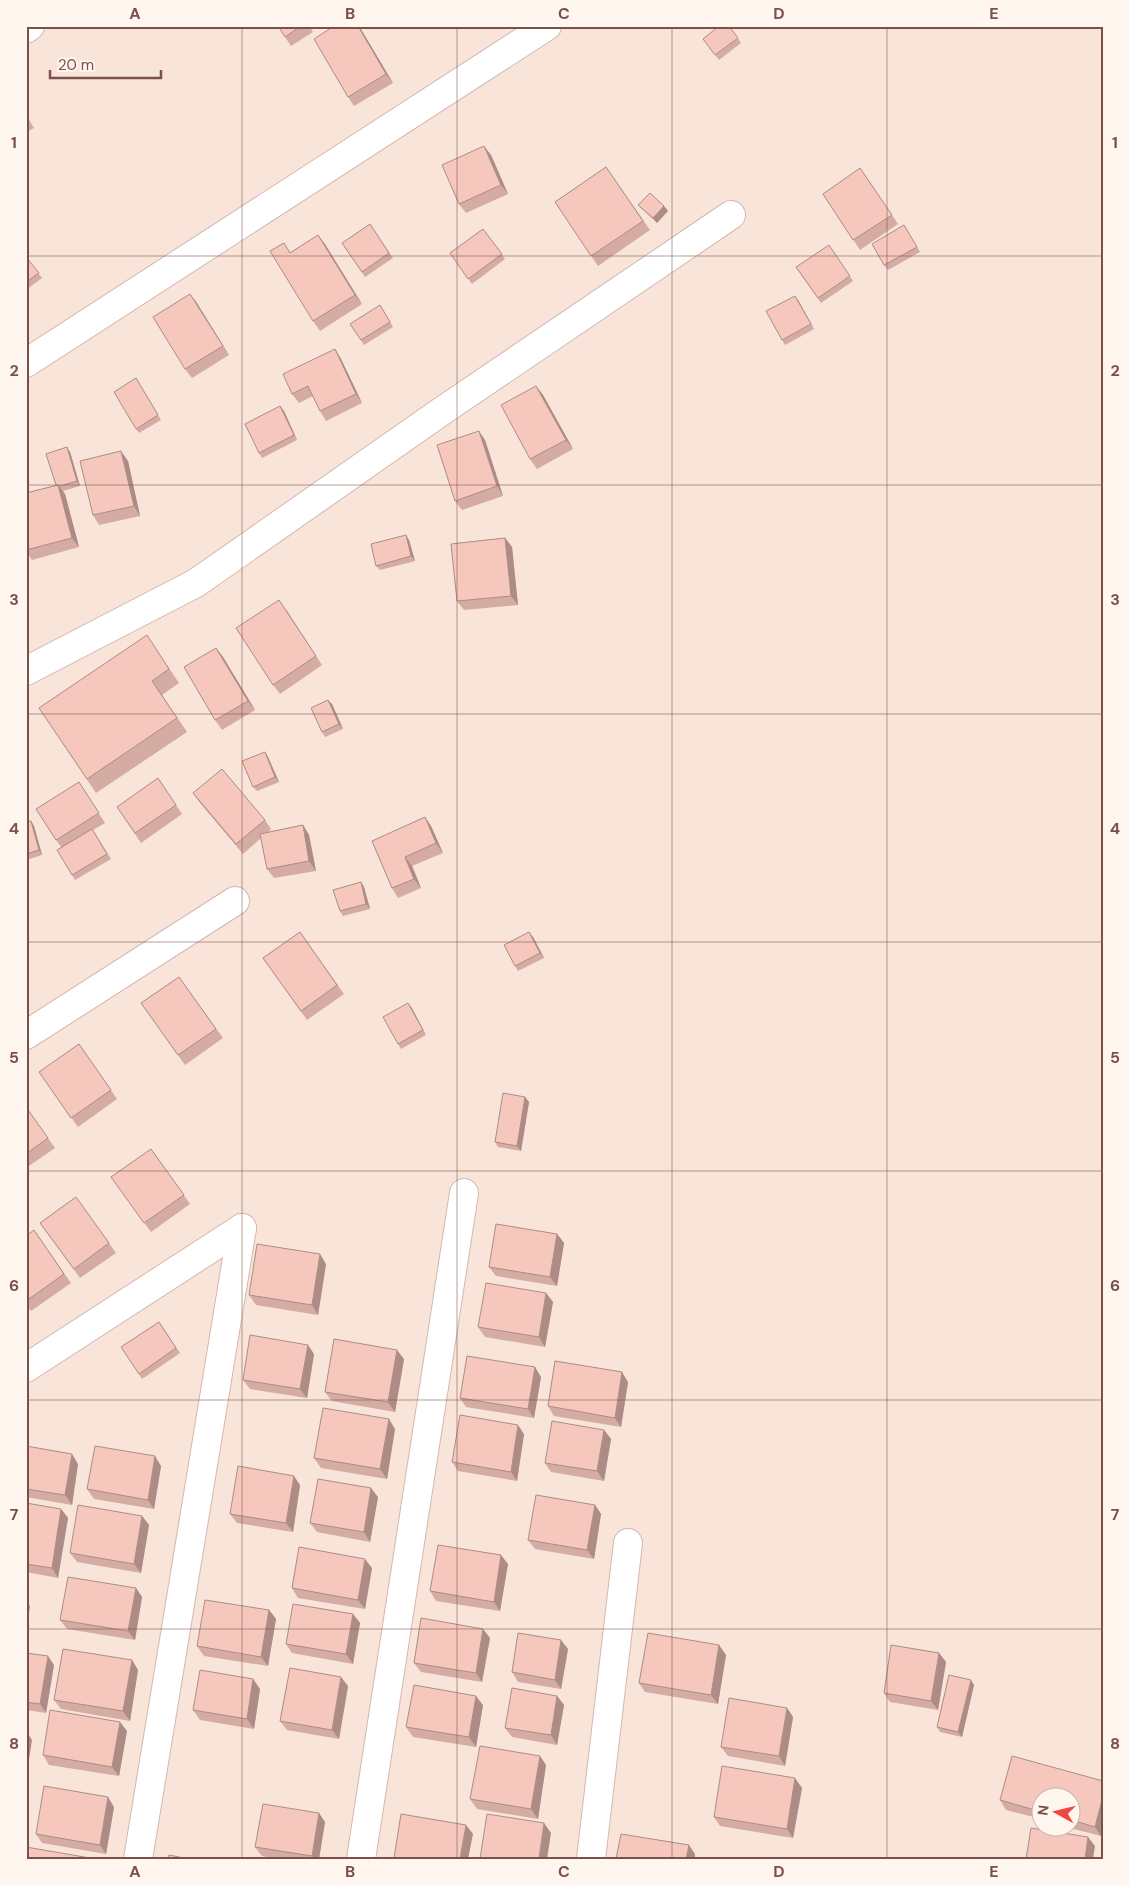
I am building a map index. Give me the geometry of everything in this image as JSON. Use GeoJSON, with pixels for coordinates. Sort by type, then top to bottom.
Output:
{"type":"FeatureCollection","features":[{"type":"Feature","properties":{"kind":"street"},"geometry":{"type":"LineString","coordinates":[[26,29],[30,26]]}},
{"type":"Feature","properties":{"kind":"street"},"geometry":{"type":"LineString","coordinates":[[26,363],[547,26]]}},
{"type":"Feature","properties":{"kind":"street"},"geometry":{"type":"LineString","coordinates":[[26,671],[196,583],[442,411],[731,215]]}},
{"type":"Feature","properties":{"kind":"street"},"geometry":{"type":"LineString","coordinates":[[26,1035],[235,901]]}},
{"type":"Feature","properties":{"kind":"street"},"geometry":{"type":"LineString","coordinates":[[361,1859],[464,1193]]}},
{"type":"Feature","properties":{"kind":"street"},"geometry":{"type":"LineString","coordinates":[[26,1368],[242,1228],[138,1859]]}},
{"type":"Feature","properties":{"kind":"street"},"geometry":{"type":"LineString","coordinates":[[591,1859],[628,1543]]}},
{"type":"Feature","properties":{"kind":"shaded area"},"geometry":{"type":"Polygon","coordinates":[[[26,26],[1103,26],[1103,1859],[26,1859],[26,26]]]}},
{"type":"Feature","properties":{"kind":"building"},"geometry":{"type":"Polygon","coordinates":[[[278,26],[301,26],[285,37],[278,26]]]}},
{"type":"Feature","properties":{"kind":"building"},"geometry":{"type":"Polygon","coordinates":[[[334,26],[358,26],[386,74],[348,97],[314,39],[334,26]]]}},
{"type":"Feature","properties":{"kind":"building"},"geometry":{"type":"Polygon","coordinates":[[[719,26],[729,26],[738,38],[715,55],[703,39],[719,26]]]}},
{"type":"Feature","properties":{"kind":"building"},"geometry":{"type":"Polygon","coordinates":[[[484,146],[501,185],[459,204],[442,165],[484,146]]]}},
{"type":"Feature","properties":{"kind":"building"},"geometry":{"type":"Polygon","coordinates":[[[606,167],[643,221],[591,256],[555,202],[606,167]]]}},
{"type":"Feature","properties":{"kind":"building"},"geometry":{"type":"Polygon","coordinates":[[[860,168],[892,215],[853,240],[823,194],[860,168]]]}},
{"type":"Feature","properties":{"kind":"building"},"geometry":{"type":"Polygon","coordinates":[[[650,193],[664,206],[653,218],[638,205],[650,193]]]}},
{"type":"Feature","properties":{"kind":"building"},"geometry":{"type":"Polygon","coordinates":[[[370,224],[389,253],[362,272],[342,243],[370,224]]]}},
{"type":"Feature","properties":{"kind":"building"},"geometry":{"type":"Polygon","coordinates":[[[904,225],[917,247],[884,265],[872,244],[904,225]]]}},
{"type":"Feature","properties":{"kind":"building"},"geometry":{"type":"Polygon","coordinates":[[[483,229],[502,254],[468,279],[450,253],[483,229]]]}},
{"type":"Feature","properties":{"kind":"building"},"geometry":{"type":"Polygon","coordinates":[[[318,235],[355,295],[313,321],[270,251],[284,243],[290,253],[318,235]]]}},
{"type":"Feature","properties":{"kind":"building"},"geometry":{"type":"Polygon","coordinates":[[[829,245],[850,276],[818,298],[796,267],[829,245]]]}},
{"type":"Feature","properties":{"kind":"building"},"geometry":{"type":"Polygon","coordinates":[[[26,257],[39,273],[26,282],[26,257]]]}},
{"type":"Feature","properties":{"kind":"building"},"geometry":{"type":"Polygon","coordinates":[[[190,294],[223,346],[185,369],[153,317],[190,294]]]}},
{"type":"Feature","properties":{"kind":"building"},"geometry":{"type":"Polygon","coordinates":[[[795,296],[811,324],[782,340],[766,311],[795,296]]]}},
{"type":"Feature","properties":{"kind":"building"},"geometry":{"type":"Polygon","coordinates":[[[380,305],[390,322],[361,340],[350,324],[380,305]]]}},
{"type":"Feature","properties":{"kind":"building"},"geometry":{"type":"Polygon","coordinates":[[[335,349],[356,394],[320,411],[308,386],[292,394],[283,374],[335,349]]]}},
{"type":"Feature","properties":{"kind":"building"},"geometry":{"type":"Polygon","coordinates":[[[136,378],[158,415],[136,429],[114,392],[136,378]]]}},
{"type":"Feature","properties":{"kind":"building"},"geometry":{"type":"Polygon","coordinates":[[[536,386],[566,440],[530,459],[501,405],[536,386]]]}},
{"type":"Feature","properties":{"kind":"building"},"geometry":{"type":"Polygon","coordinates":[[[280,406],[294,435],[259,453],[245,424],[280,406]]]}},
{"type":"Feature","properties":{"kind":"building"},"geometry":{"type":"Polygon","coordinates":[[[479,431],[497,486],[455,501],[437,445],[479,431]]]}},
{"type":"Feature","properties":{"kind":"building"},"geometry":{"type":"Polygon","coordinates":[[[67,447],[77,481],[60,486],[56,485],[46,454],[67,447]]]}},
{"type":"Feature","properties":{"kind":"building"},"geometry":{"type":"Polygon","coordinates":[[[121,451],[134,506],[93,515],[80,461],[121,451]]]}},
{"type":"Feature","properties":{"kind":"building"},"geometry":{"type":"Polygon","coordinates":[[[58,485],[72,538],[26,550],[26,493],[58,485]]]}},
{"type":"Feature","properties":{"kind":"building"},"geometry":{"type":"Polygon","coordinates":[[[406,535],[411,556],[376,566],[371,544],[406,535]]]}},
{"type":"Feature","properties":{"kind":"building"},"geometry":{"type":"Polygon","coordinates":[[[505,538],[511,596],[457,601],[451,544],[505,538]]]}},
{"type":"Feature","properties":{"kind":"building"},"geometry":{"type":"Polygon","coordinates":[[[279,600],[316,656],[273,685],[236,628],[279,600]]]}},
{"type":"Feature","properties":{"kind":"building"},"geometry":{"type":"Polygon","coordinates":[[[147,635],[169,669],[152,681],[177,718],[87,779],[39,708],[147,635]]]}},
{"type":"Feature","properties":{"kind":"building"},"geometry":{"type":"Polygon","coordinates":[[[216,648],[248,701],[215,720],[184,667],[216,648]]]}},
{"type":"Feature","properties":{"kind":"building"},"geometry":{"type":"Polygon","coordinates":[[[328,700],[339,724],[322,732],[311,708],[328,700]]]}},
{"type":"Feature","properties":{"kind":"building"},"geometry":{"type":"Polygon","coordinates":[[[265,752],[275,777],[253,787],[242,761],[265,752]]]}},
{"type":"Feature","properties":{"kind":"building"},"geometry":{"type":"Polygon","coordinates":[[[222,769],[265,820],[236,844],[193,793],[222,769]]]}},
{"type":"Feature","properties":{"kind":"building"},"geometry":{"type":"Polygon","coordinates":[[[158,778],[176,805],[135,833],[117,807],[158,778]]]}},
{"type":"Feature","properties":{"kind":"building"},"geometry":{"type":"Polygon","coordinates":[[[79,782],[99,813],[56,840],[36,809],[79,782]]]}},
{"type":"Feature","properties":{"kind":"building"},"geometry":{"type":"Polygon","coordinates":[[[425,817],[436,843],[405,857],[414,879],[392,888],[372,841],[425,817]]]}},
{"type":"Feature","properties":{"kind":"building"},"geometry":{"type":"Polygon","coordinates":[[[31,821],[39,850],[26,854],[26,822],[31,821]]]}},
{"type":"Feature","properties":{"kind":"building"},"geometry":{"type":"Polygon","coordinates":[[[303,825],[309,861],[267,869],[260,834],[303,825]]]}},
{"type":"Feature","properties":{"kind":"building"},"geometry":{"type":"Polygon","coordinates":[[[92,829],[107,854],[72,875],[57,850],[92,829]]]}},
{"type":"Feature","properties":{"kind":"building"},"geometry":{"type":"Polygon","coordinates":[[[361,882],[366,904],[340,911],[333,890],[361,882]]]}},
{"type":"Feature","properties":{"kind":"building"},"geometry":{"type":"Polygon","coordinates":[[[300,932],[337,985],[301,1011],[263,958],[300,932]]]}},
{"type":"Feature","properties":{"kind":"building"},"geometry":{"type":"Polygon","coordinates":[[[529,932],[540,953],[515,966],[504,945],[529,932]]]}},
{"type":"Feature","properties":{"kind":"building"},"geometry":{"type":"Polygon","coordinates":[[[179,977],[216,1029],[178,1055],[141,1003],[179,977]]]}},
{"type":"Feature","properties":{"kind":"building"},"geometry":{"type":"Polygon","coordinates":[[[408,1003],[423,1030],[398,1044],[383,1017],[408,1003]]]}},
{"type":"Feature","properties":{"kind":"building"},"geometry":{"type":"Polygon","coordinates":[[[79,1044],[111,1090],[71,1118],[39,1072],[79,1044]]]}},
{"type":"Feature","properties":{"kind":"building"},"geometry":{"type":"Polygon","coordinates":[[[503,1093],[525,1097],[517,1146],[495,1142],[503,1093]]]}},
{"type":"Feature","properties":{"kind":"building"},"geometry":{"type":"Polygon","coordinates":[[[26,1107],[48,1138],[26,1154],[26,1107]]]}},
{"type":"Feature","properties":{"kind":"building"},"geometry":{"type":"Polygon","coordinates":[[[151,1149],[184,1195],[144,1223],[111,1177],[151,1149]]]}},
{"type":"Feature","properties":{"kind":"building"},"geometry":{"type":"Polygon","coordinates":[[[76,1197],[109,1243],[74,1269],[40,1223],[76,1197]]]}},
{"type":"Feature","properties":{"kind":"building"},"geometry":{"type":"Polygon","coordinates":[[[496,1224],[557,1234],[550,1277],[489,1267],[496,1224]]]}},
{"type":"Feature","properties":{"kind":"building"},"geometry":{"type":"Polygon","coordinates":[[[34,1230],[64,1274],[26,1301],[26,1236],[34,1230]]]}},
{"type":"Feature","properties":{"kind":"building"},"geometry":{"type":"Polygon","coordinates":[[[257,1244],[320,1254],[312,1305],[249,1295],[257,1244]]]}},
{"type":"Feature","properties":{"kind":"building"},"geometry":{"type":"Polygon","coordinates":[[[486,1283],[546,1293],[539,1337],[478,1327],[486,1283]]]}},
{"type":"Feature","properties":{"kind":"building"},"geometry":{"type":"Polygon","coordinates":[[[159,1322],[176,1348],[139,1374],[121,1347],[159,1322]]]}},
{"type":"Feature","properties":{"kind":"building"},"geometry":{"type":"Polygon","coordinates":[[[250,1335],[308,1345],[300,1389],[243,1380],[250,1335]]]}},
{"type":"Feature","properties":{"kind":"building"},"geometry":{"type":"Polygon","coordinates":[[[334,1339],[397,1350],[388,1402],[325,1392],[334,1339]]]}},
{"type":"Feature","properties":{"kind":"building"},"geometry":{"type":"Polygon","coordinates":[[[467,1356],[535,1367],[528,1409],[460,1398],[467,1356]]]}},
{"type":"Feature","properties":{"kind":"building"},"geometry":{"type":"Polygon","coordinates":[[[555,1361],[622,1372],[615,1418],[548,1406],[555,1361]]]}},
{"type":"Feature","properties":{"kind":"building"},"geometry":{"type":"Polygon","coordinates":[[[323,1408],[389,1419],[380,1469],[314,1458],[323,1408]]]}},
{"type":"Feature","properties":{"kind":"building"},"geometry":{"type":"Polygon","coordinates":[[[460,1415],[518,1425],[511,1472],[452,1462],[460,1415]]]}},
{"type":"Feature","properties":{"kind":"building"},"geometry":{"type":"Polygon","coordinates":[[[552,1421],[604,1430],[597,1471],[545,1463],[552,1421]]]}},
{"type":"Feature","properties":{"kind":"building"},"geometry":{"type":"Polygon","coordinates":[[[26,1446],[72,1454],[65,1495],[26,1489],[26,1446]]]}},
{"type":"Feature","properties":{"kind":"building"},"geometry":{"type":"Polygon","coordinates":[[[95,1446],[155,1456],[148,1500],[87,1489],[95,1446]]]}},
{"type":"Feature","properties":{"kind":"building"},"geometry":{"type":"Polygon","coordinates":[[[238,1466],[294,1476],[286,1523],[230,1514],[238,1466]]]}},
{"type":"Feature","properties":{"kind":"building"},"geometry":{"type":"Polygon","coordinates":[[[318,1479],[371,1488],[364,1532],[310,1523],[318,1479]]]}},
{"type":"Feature","properties":{"kind":"building"},"geometry":{"type":"Polygon","coordinates":[[[536,1495],[595,1505],[587,1550],[528,1540],[536,1495]]]}},
{"type":"Feature","properties":{"kind":"building"},"geometry":{"type":"Polygon","coordinates":[[[26,1503],[61,1509],[52,1568],[26,1564],[26,1503]]]}},
{"type":"Feature","properties":{"kind":"building"},"geometry":{"type":"Polygon","coordinates":[[[78,1505],[142,1516],[134,1564],[70,1553],[78,1505]]]}},
{"type":"Feature","properties":{"kind":"building"},"geometry":{"type":"Polygon","coordinates":[[[438,1545],[501,1555],[494,1602],[430,1591],[438,1545]]]}},
{"type":"Feature","properties":{"kind":"building"},"geometry":{"type":"Polygon","coordinates":[[[299,1547],[365,1559],[358,1600],[292,1588],[299,1547]]]}},
{"type":"Feature","properties":{"kind":"building"},"geometry":{"type":"Polygon","coordinates":[[[68,1577],[136,1588],[128,1631],[60,1620],[68,1577]]]}},
{"type":"Feature","properties":{"kind":"building"},"geometry":{"type":"Polygon","coordinates":[[[205,1600],[269,1610],[261,1657],[197,1646],[205,1600]]]}},
{"type":"Feature","properties":{"kind":"building"},"geometry":{"type":"Polygon","coordinates":[[[293,1604],[353,1614],[346,1654],[286,1644],[293,1604]]]}},
{"type":"Feature","properties":{"kind":"building"},"geometry":{"type":"Polygon","coordinates":[[[421,1618],[483,1629],[476,1673],[414,1663],[421,1618]]]}},
{"type":"Feature","properties":{"kind":"building"},"geometry":{"type":"Polygon","coordinates":[[[518,1633],[561,1640],[555,1680],[512,1672],[518,1633]]]}},
{"type":"Feature","properties":{"kind":"building"},"geometry":{"type":"Polygon","coordinates":[[[648,1633],[719,1645],[711,1695],[639,1683],[648,1633]]]}},
{"type":"Feature","properties":{"kind":"building"},"geometry":{"type":"Polygon","coordinates":[[[891,1645],[939,1653],[931,1701],[884,1693],[891,1645]]]}},
{"type":"Feature","properties":{"kind":"building"},"geometry":{"type":"Polygon","coordinates":[[[63,1649],[132,1660],[123,1711],[54,1700],[63,1649]]]}},
{"type":"Feature","properties":{"kind":"building"},"geometry":{"type":"Polygon","coordinates":[[[26,1653],[48,1656],[40,1704],[26,1702],[26,1653]]]}},
{"type":"Feature","properties":{"kind":"building"},"geometry":{"type":"Polygon","coordinates":[[[290,1668],[341,1677],[332,1730],[280,1721],[290,1668]]]}},
{"type":"Feature","properties":{"kind":"building"},"geometry":{"type":"Polygon","coordinates":[[[200,1670],[253,1679],[247,1719],[193,1710],[200,1670]]]}},
{"type":"Feature","properties":{"kind":"building"},"geometry":{"type":"Polygon","coordinates":[[[949,1675],[971,1680],[958,1732],[937,1727],[949,1675]]]}},
{"type":"Feature","properties":{"kind":"building"},"geometry":{"type":"Polygon","coordinates":[[[414,1685],[476,1696],[469,1737],[406,1727],[414,1685]]]}},
{"type":"Feature","properties":{"kind":"building"},"geometry":{"type":"Polygon","coordinates":[[[512,1688],[557,1696],[551,1735],[505,1728],[512,1688]]]}},
{"type":"Feature","properties":{"kind":"building"},"geometry":{"type":"Polygon","coordinates":[[[729,1698],[787,1708],[779,1756],[721,1747],[729,1698]]]}},
{"type":"Feature","properties":{"kind":"building"},"geometry":{"type":"Polygon","coordinates":[[[50,1710],[120,1722],[112,1767],[43,1755],[50,1710]]]}},
{"type":"Feature","properties":{"kind":"building"},"geometry":{"type":"Polygon","coordinates":[[[480,1746],[540,1756],[531,1809],[470,1799],[480,1746]]]}},
{"type":"Feature","properties":{"kind":"building"},"geometry":{"type":"Polygon","coordinates":[[[1012,1756],[1103,1781],[1103,1796],[1095,1827],[1082,1823],[1082,1788],[1032,1788],[1032,1809],[1000,1800],[1012,1756]]]}},
{"type":"Feature","properties":{"kind":"building"},"geometry":{"type":"Polygon","coordinates":[[[722,1766],[795,1778],[787,1829],[714,1817],[722,1766]]]}},
{"type":"Feature","properties":{"kind":"building"},"geometry":{"type":"Polygon","coordinates":[[[44,1786],[108,1797],[100,1845],[36,1834],[44,1786]]]}},
{"type":"Feature","properties":{"kind":"building"},"geometry":{"type":"Polygon","coordinates":[[[263,1804],[319,1813],[312,1856],[255,1847],[263,1804]]]}},
{"type":"Feature","properties":{"kind":"building"},"geometry":{"type":"Polygon","coordinates":[[[401,1814],[466,1825],[460,1859],[394,1858],[401,1814]]]}},
{"type":"Feature","properties":{"kind":"building"},"geometry":{"type":"Polygon","coordinates":[[[487,1814],[544,1823],[539,1859],[480,1859],[487,1814]]]}},
{"type":"Feature","properties":{"kind":"building"},"geometry":{"type":"Polygon","coordinates":[[[1031,1828],[1032,1838],[1088,1837],[1085,1859],[1026,1859],[1031,1828]]]}},
{"type":"Feature","properties":{"kind":"building"},"geometry":{"type":"Polygon","coordinates":[[[621,1834],[689,1845],[686,1859],[616,1859],[621,1834]]]}},
{"type":"Feature","properties":{"kind":"building"},"geometry":{"type":"Polygon","coordinates":[[[26,1847],[96,1859],[26,1859],[26,1847]]]}},
{"type":"Feature","properties":{"kind":"building"},"geometry":{"type":"Polygon","coordinates":[[[169,1855],[189,1859],[168,1859],[169,1855]]]}}]}
